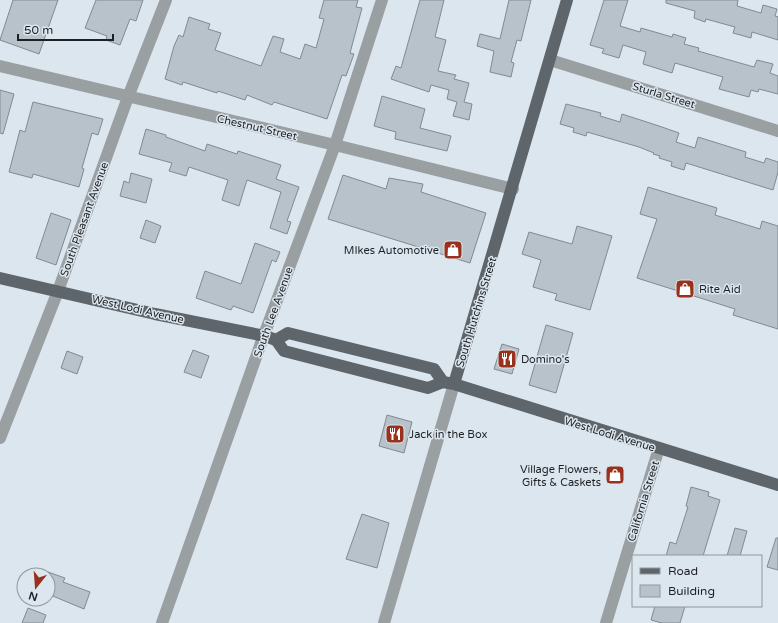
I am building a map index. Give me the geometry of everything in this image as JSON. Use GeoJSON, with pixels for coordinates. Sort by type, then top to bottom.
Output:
{"type":"FeatureCollection","features":[{"type":"Feature","properties":{"kind":"main road","name":"South Hutchins Street"},"geometry":{"type":"LineString","coordinates":[[449,383],[513,189],[567,0]]}},
{"type":"Feature","properties":{"kind":"main road","name":"West Lodi Avenue"},"geometry":{"type":"LineString","coordinates":[[0,278],[270,338],[288,333],[434,369],[449,383],[778,484]]}},
{"type":"Feature","properties":{"kind":"main road","name":"West Lodi Avenue"},"geometry":{"type":"LineString","coordinates":[[270,338],[284,351],[428,388],[449,383]]}},
{"type":"Feature","properties":{"kind":"street","name":"South Pleasant Avenue"},"geometry":{"type":"LineString","coordinates":[[0,438],[58,291],[128,97],[166,0]]}},
{"type":"Feature","properties":{"kind":"street","name":"South Lee Avenue"},"geometry":{"type":"LineString","coordinates":[[162,623],[270,338],[382,0]]}},
{"type":"Feature","properties":{"kind":"street","name":"Sturla Street"},"geometry":{"type":"LineString","coordinates":[[550,60],[778,131]]}},
{"type":"Feature","properties":{"kind":"street","name":"Chestnut Street"},"geometry":{"type":"LineString","coordinates":[[0,66],[513,189]]}},
{"type":"Feature","properties":{"kind":"street","name":"South Hutchins Street"},"geometry":{"type":"LineString","coordinates":[[384,623],[449,383]]}},
{"type":"Feature","properties":{"kind":"street","name":"California Street"},"geometry":{"type":"LineString","coordinates":[[606,623],[659,448]]}},
{"type":"Feature","properties":{"kind":"building"},"geometry":{"type":"Polygon","coordinates":[[[13,0],[58,0],[39,54],[0,40],[13,0]]]}},
{"type":"Feature","properties":{"kind":"building"},"geometry":{"type":"Polygon","coordinates":[[[96,0],[143,0],[136,21],[130,19],[120,45],[106,40],[107,36],[85,28],[96,0]]]}},
{"type":"Feature","properties":{"kind":"building"},"geometry":{"type":"Polygon","coordinates":[[[324,0],[358,0],[356,7],[362,8],[350,53],[354,54],[346,76],[342,75],[327,119],[274,102],[272,105],[247,95],[245,100],[218,91],[217,93],[183,82],[182,85],[165,79],[174,46],[179,35],[183,37],[189,17],[210,24],[208,29],[221,33],[215,50],[261,66],[273,36],[284,39],[280,52],[300,59],[305,44],[316,48],[324,19],[319,18],[324,0]]]}},
{"type":"Feature","properties":{"kind":"building"},"geometry":{"type":"Polygon","coordinates":[[[420,0],[444,0],[435,37],[446,40],[438,71],[456,75],[454,79],[469,83],[464,102],[472,104],[469,120],[453,116],[457,102],[447,99],[449,90],[431,85],[429,92],[391,79],[396,66],[401,68],[420,0]]]}},
{"type":"Feature","properties":{"kind":"building"},"geometry":{"type":"Polygon","coordinates":[[[509,0],[531,0],[521,41],[517,40],[511,62],[514,63],[511,77],[490,72],[494,51],[477,46],[480,34],[500,39],[509,0]]]}},
{"type":"Feature","properties":{"kind":"building"},"geometry":{"type":"Polygon","coordinates":[[[604,0],[628,0],[620,26],[640,32],[641,28],[672,37],[673,34],[686,38],[684,44],[699,48],[698,51],[754,67],[757,60],[773,64],[770,73],[778,76],[778,94],[759,89],[758,92],[751,90],[749,97],[719,89],[723,77],[675,63],[672,73],[643,64],[646,52],[623,45],[619,58],[602,53],[604,49],[590,45],[604,0]]]}},
{"type":"Feature","properties":{"kind":"building"},"geometry":{"type":"Polygon","coordinates":[[[666,0],[738,0],[737,6],[761,13],[763,5],[777,9],[775,16],[778,17],[778,40],[752,32],[751,38],[733,33],[735,27],[706,19],[705,22],[694,18],[695,11],[666,3],[666,0]]]}},
{"type":"Feature","properties":{"kind":"building"},"geometry":{"type":"Polygon","coordinates":[[[0,90],[14,94],[3,134],[0,133],[0,90]]]}},
{"type":"Feature","properties":{"kind":"building"},"geometry":{"type":"Polygon","coordinates":[[[382,96],[425,109],[420,128],[451,136],[447,151],[395,139],[396,132],[374,126],[382,96]]]}},
{"type":"Feature","properties":{"kind":"building"},"geometry":{"type":"Polygon","coordinates":[[[33,102],[103,119],[98,135],[92,133],[82,168],[84,169],[79,187],[33,174],[32,178],[9,172],[20,130],[25,132],[33,102]]]}},
{"type":"Feature","properties":{"kind":"building"},"geometry":{"type":"Polygon","coordinates":[[[566,104],[601,113],[600,116],[620,122],[622,114],[659,126],[679,133],[676,142],[695,148],[698,137],[746,152],[745,157],[764,163],[766,158],[778,162],[778,172],[773,190],[686,163],[684,170],[671,166],[672,162],[659,158],[660,156],[639,147],[587,132],[586,136],[573,132],[574,128],[560,124],[566,104]]]}},
{"type":"Feature","properties":{"kind":"building"},"geometry":{"type":"Polygon","coordinates":[[[146,129],[166,135],[166,137],[205,151],[207,144],[237,154],[238,151],[281,165],[276,179],[299,187],[287,221],[291,222],[287,234],[270,228],[281,192],[247,180],[239,206],[222,200],[228,180],[189,167],[186,176],[169,171],[172,163],[139,154],[146,129]]]}},
{"type":"Feature","properties":{"kind":"building"},"geometry":{"type":"Polygon","coordinates":[[[131,173],[152,179],[146,203],[120,196],[124,181],[129,183],[131,173]]]}},
{"type":"Feature","properties":{"kind":"building"},"geometry":{"type":"Polygon","coordinates":[[[343,175],[386,189],[389,178],[423,184],[421,192],[486,213],[470,263],[328,219],[343,175]]]}},
{"type":"Feature","properties":{"kind":"building"},"geometry":{"type":"Polygon","coordinates":[[[648,187],[717,208],[715,215],[760,229],[762,221],[778,226],[778,329],[733,315],[735,309],[637,278],[657,219],[640,214],[648,187]]]}},
{"type":"Feature","properties":{"kind":"building"},"geometry":{"type":"Polygon","coordinates":[[[51,213],[71,220],[56,265],[36,258],[51,213]]]}},
{"type":"Feature","properties":{"kind":"building"},"geometry":{"type":"Polygon","coordinates":[[[146,220],[161,226],[155,243],[140,238],[146,220]]]}},
{"type":"Feature","properties":{"kind":"building"},"geometry":{"type":"Polygon","coordinates":[[[577,226],[612,236],[590,310],[555,300],[557,294],[533,287],[541,260],[522,254],[529,232],[572,244],[577,226]]]}},
{"type":"Feature","properties":{"kind":"building"},"geometry":{"type":"Polygon","coordinates":[[[255,243],[280,252],[276,262],[272,260],[253,313],[233,306],[231,310],[196,298],[205,271],[241,284],[255,243]]]}},
{"type":"Feature","properties":{"kind":"building"},"geometry":{"type":"Polygon","coordinates":[[[546,325],[573,333],[556,393],[529,385],[546,325]]]}},
{"type":"Feature","properties":{"kind":"building","name":"Domino's"},"geometry":{"type":"Polygon","coordinates":[[[502,344],[519,349],[512,374],[494,369],[502,344]]]}},
{"type":"Feature","properties":{"kind":"building"},"geometry":{"type":"Polygon","coordinates":[[[193,350],[209,356],[201,378],[184,372],[193,350]]]}},
{"type":"Feature","properties":{"kind":"building"},"geometry":{"type":"Polygon","coordinates":[[[67,351],[83,357],[77,374],[61,368],[67,351]]]}},
{"type":"Feature","properties":{"kind":"building","name":"Jack in the Box"},"geometry":{"type":"Polygon","coordinates":[[[387,415],[412,422],[404,453],[379,446],[387,415]]]}},
{"type":"Feature","properties":{"kind":"building"},"geometry":{"type":"Polygon","coordinates":[[[691,487],[709,492],[708,496],[720,500],[703,555],[666,555],[670,542],[676,544],[688,507],[686,506],[691,487]]]}},
{"type":"Feature","properties":{"kind":"building"},"geometry":{"type":"Polygon","coordinates":[[[362,514],[389,523],[377,568],[346,559],[362,514]]]}},
{"type":"Feature","properties":{"kind":"building"},"geometry":{"type":"Polygon","coordinates":[[[735,528],[747,531],[740,555],[727,555],[735,528]]]}},
{"type":"Feature","properties":{"kind":"building"},"geometry":{"type":"Polygon","coordinates":[[[776,538],[778,538],[778,570],[767,567],[776,538]]]}},
{"type":"Feature","properties":{"kind":"building"},"geometry":{"type":"Polygon","coordinates":[[[56,575],[65,578],[63,582],[90,592],[84,609],[56,597],[56,575]]]}},
{"type":"Feature","properties":{"kind":"building"},"geometry":{"type":"Polygon","coordinates":[[[655,607],[685,607],[680,623],[662,623],[651,620],[655,607]]]}},
{"type":"Feature","properties":{"kind":"building"},"geometry":{"type":"Polygon","coordinates":[[[28,608],[46,615],[43,623],[22,623],[28,608]]]}},
{"type":"Feature","properties":{"kind":"place","name":"MIkes Automotive"},"geometry":{"type":"Point","coordinates":[453,250]}},
{"type":"Feature","properties":{"kind":"place","name":"Rite Aid"},"geometry":{"type":"Point","coordinates":[685,289]}},
{"type":"Feature","properties":{"kind":"place","name":"Domino's"},"geometry":{"type":"Point","coordinates":[507,359]}},
{"type":"Feature","properties":{"kind":"place","name":"Jack in the Box"},"geometry":{"type":"Point","coordinates":[395,434]}},
{"type":"Feature","properties":{"kind":"place","name":"Village Flowers, Gifts & Caskets"},"geometry":{"type":"Point","coordinates":[615,475]}}]}
